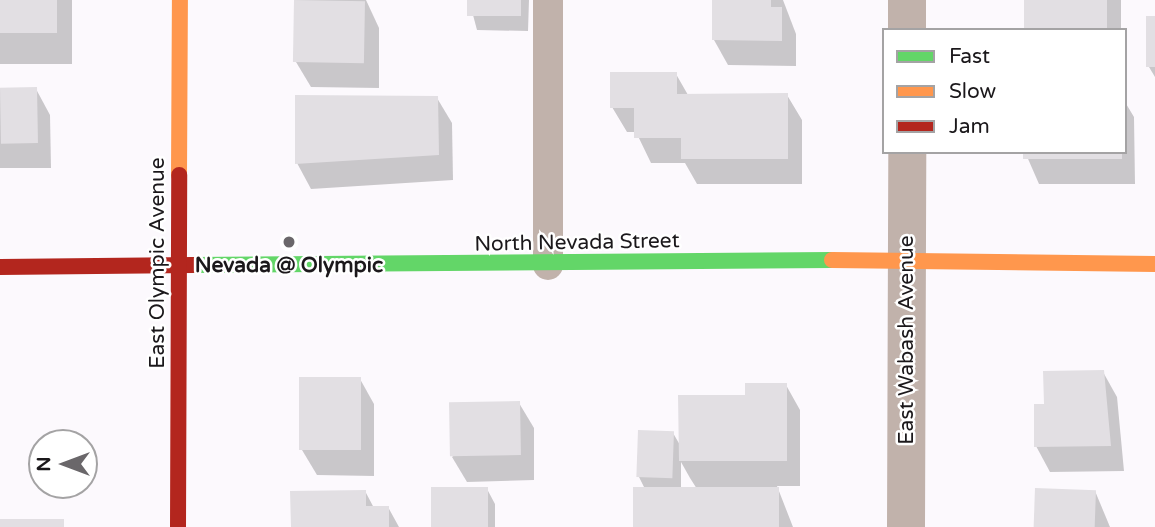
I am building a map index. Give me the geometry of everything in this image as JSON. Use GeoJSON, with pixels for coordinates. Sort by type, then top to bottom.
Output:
{"type":"FeatureCollection","features":[{"type":"Feature","properties":{"kind":"main road","name":"East Olympic Avenue"},"geometry":{"type":"LineString","coordinates":[[178,527],[180,0]]}},
{"type":"Feature","properties":{"kind":"main road","name":"North Nevada Street"},"geometry":{"type":"LineString","coordinates":[[0,267],[548,265],[907,259],[1155,264]]}},
{"type":"Feature","properties":{"kind":"street"},"geometry":{"type":"LineString","coordinates":[[907,0],[907,28]]}},
{"type":"Feature","properties":{"kind":"street","name":"East Wabash Avenue"},"geometry":{"type":"LineString","coordinates":[[906,527],[907,154]]}},
{"type":"Feature","properties":{"kind":"lane"},"geometry":{"type":"LineString","coordinates":[[548,0],[548,265]]}},
{"type":"Feature","properties":{"kind":"building"},"geometry":{"type":"Polygon","coordinates":[[[0,0],[57,0],[57,33],[0,33],[0,0]]]}},
{"type":"Feature","properties":{"kind":"building"},"geometry":{"type":"Polygon","coordinates":[[[294,0],[365,1],[364,63],[293,62],[294,0]]]}},
{"type":"Feature","properties":{"kind":"building"},"geometry":{"type":"Polygon","coordinates":[[[467,0],[521,0],[521,16],[467,16],[467,0]]]}},
{"type":"Feature","properties":{"kind":"building"},"geometry":{"type":"Polygon","coordinates":[[[712,0],[771,0],[771,7],[782,7],[782,41],[712,40],[712,0]]]}},
{"type":"Feature","properties":{"kind":"building"},"geometry":{"type":"Polygon","coordinates":[[[1024,0],[1107,0],[1107,28],[1024,28],[1024,0]]]}},
{"type":"Feature","properties":{"kind":"building"},"geometry":{"type":"Polygon","coordinates":[[[1146,16],[1155,16],[1155,67],[1146,67],[1146,16]]]}},
{"type":"Feature","properties":{"kind":"building"},"geometry":{"type":"Polygon","coordinates":[[[610,72],[677,72],[677,94],[788,93],[788,159],[681,159],[681,138],[634,138],[634,108],[610,108],[610,72]]]}},
{"type":"Feature","properties":{"kind":"building"},"geometry":{"type":"Polygon","coordinates":[[[37,87],[38,143],[1,144],[0,88],[37,87]]]}},
{"type":"Feature","properties":{"kind":"building"},"geometry":{"type":"Polygon","coordinates":[[[295,95],[438,96],[439,155],[295,164],[295,95]]]}},
{"type":"Feature","properties":{"kind":"building"},"geometry":{"type":"Polygon","coordinates":[[[1023,154],[1122,154],[1122,159],[1023,159],[1023,154]]]}},
{"type":"Feature","properties":{"kind":"building"},"geometry":{"type":"Polygon","coordinates":[[[1104,370],[1111,446],[1034,447],[1034,404],[1044,404],[1043,371],[1104,370]]]}},
{"type":"Feature","properties":{"kind":"building"},"geometry":{"type":"Polygon","coordinates":[[[299,377],[361,377],[361,450],[299,450],[299,377]]]}},
{"type":"Feature","properties":{"kind":"building"},"geometry":{"type":"Polygon","coordinates":[[[745,383],[787,383],[787,461],[679,461],[678,395],[745,395],[745,383]]]}},
{"type":"Feature","properties":{"kind":"building"},"geometry":{"type":"Polygon","coordinates":[[[520,401],[521,455],[450,456],[449,402],[520,401]]]}},
{"type":"Feature","properties":{"kind":"building"},"geometry":{"type":"Polygon","coordinates":[[[638,430],[674,431],[672,478],[636,477],[638,430]]]}},
{"type":"Feature","properties":{"kind":"building"},"geometry":{"type":"Polygon","coordinates":[[[431,487],[488,487],[488,527],[431,527],[431,487]]]}},
{"type":"Feature","properties":{"kind":"building"},"geometry":{"type":"Polygon","coordinates":[[[633,487],[779,487],[779,527],[633,527],[633,487]]]}},
{"type":"Feature","properties":{"kind":"building"},"geometry":{"type":"Polygon","coordinates":[[[1035,488],[1096,490],[1095,527],[1034,527],[1035,488]]]}},
{"type":"Feature","properties":{"kind":"building"},"geometry":{"type":"Polygon","coordinates":[[[366,490],[366,506],[389,506],[389,527],[291,527],[290,491],[366,490]]]}},
{"type":"Feature","properties":{"kind":"building"},"geometry":{"type":"Polygon","coordinates":[[[0,519],[64,519],[64,527],[0,527],[0,519]]]}},
{"type":"Feature","properties":{"kind":"traffic: fast"},"geometry":{"type":"LineString","coordinates":[[193,265],[832,260]]}},
{"type":"Feature","properties":{"kind":"traffic: slow"},"geometry":{"type":"LineString","coordinates":[[179,175],[180,0]]}},
{"type":"Feature","properties":{"kind":"traffic: slow"},"geometry":{"type":"LineString","coordinates":[[832,260],[1155,264]]}},
{"type":"Feature","properties":{"kind":"traffic: jam"},"geometry":{"type":"LineString","coordinates":[[178,527],[179,175]]}},
{"type":"Feature","properties":{"kind":"traffic: jam"},"geometry":{"type":"LineString","coordinates":[[0,267],[193,265]]}},
{"type":"Feature","properties":{"kind":"place","name":"Nevada @ Olympic"},"geometry":{"type":"Point","coordinates":[289,242]}}]}
